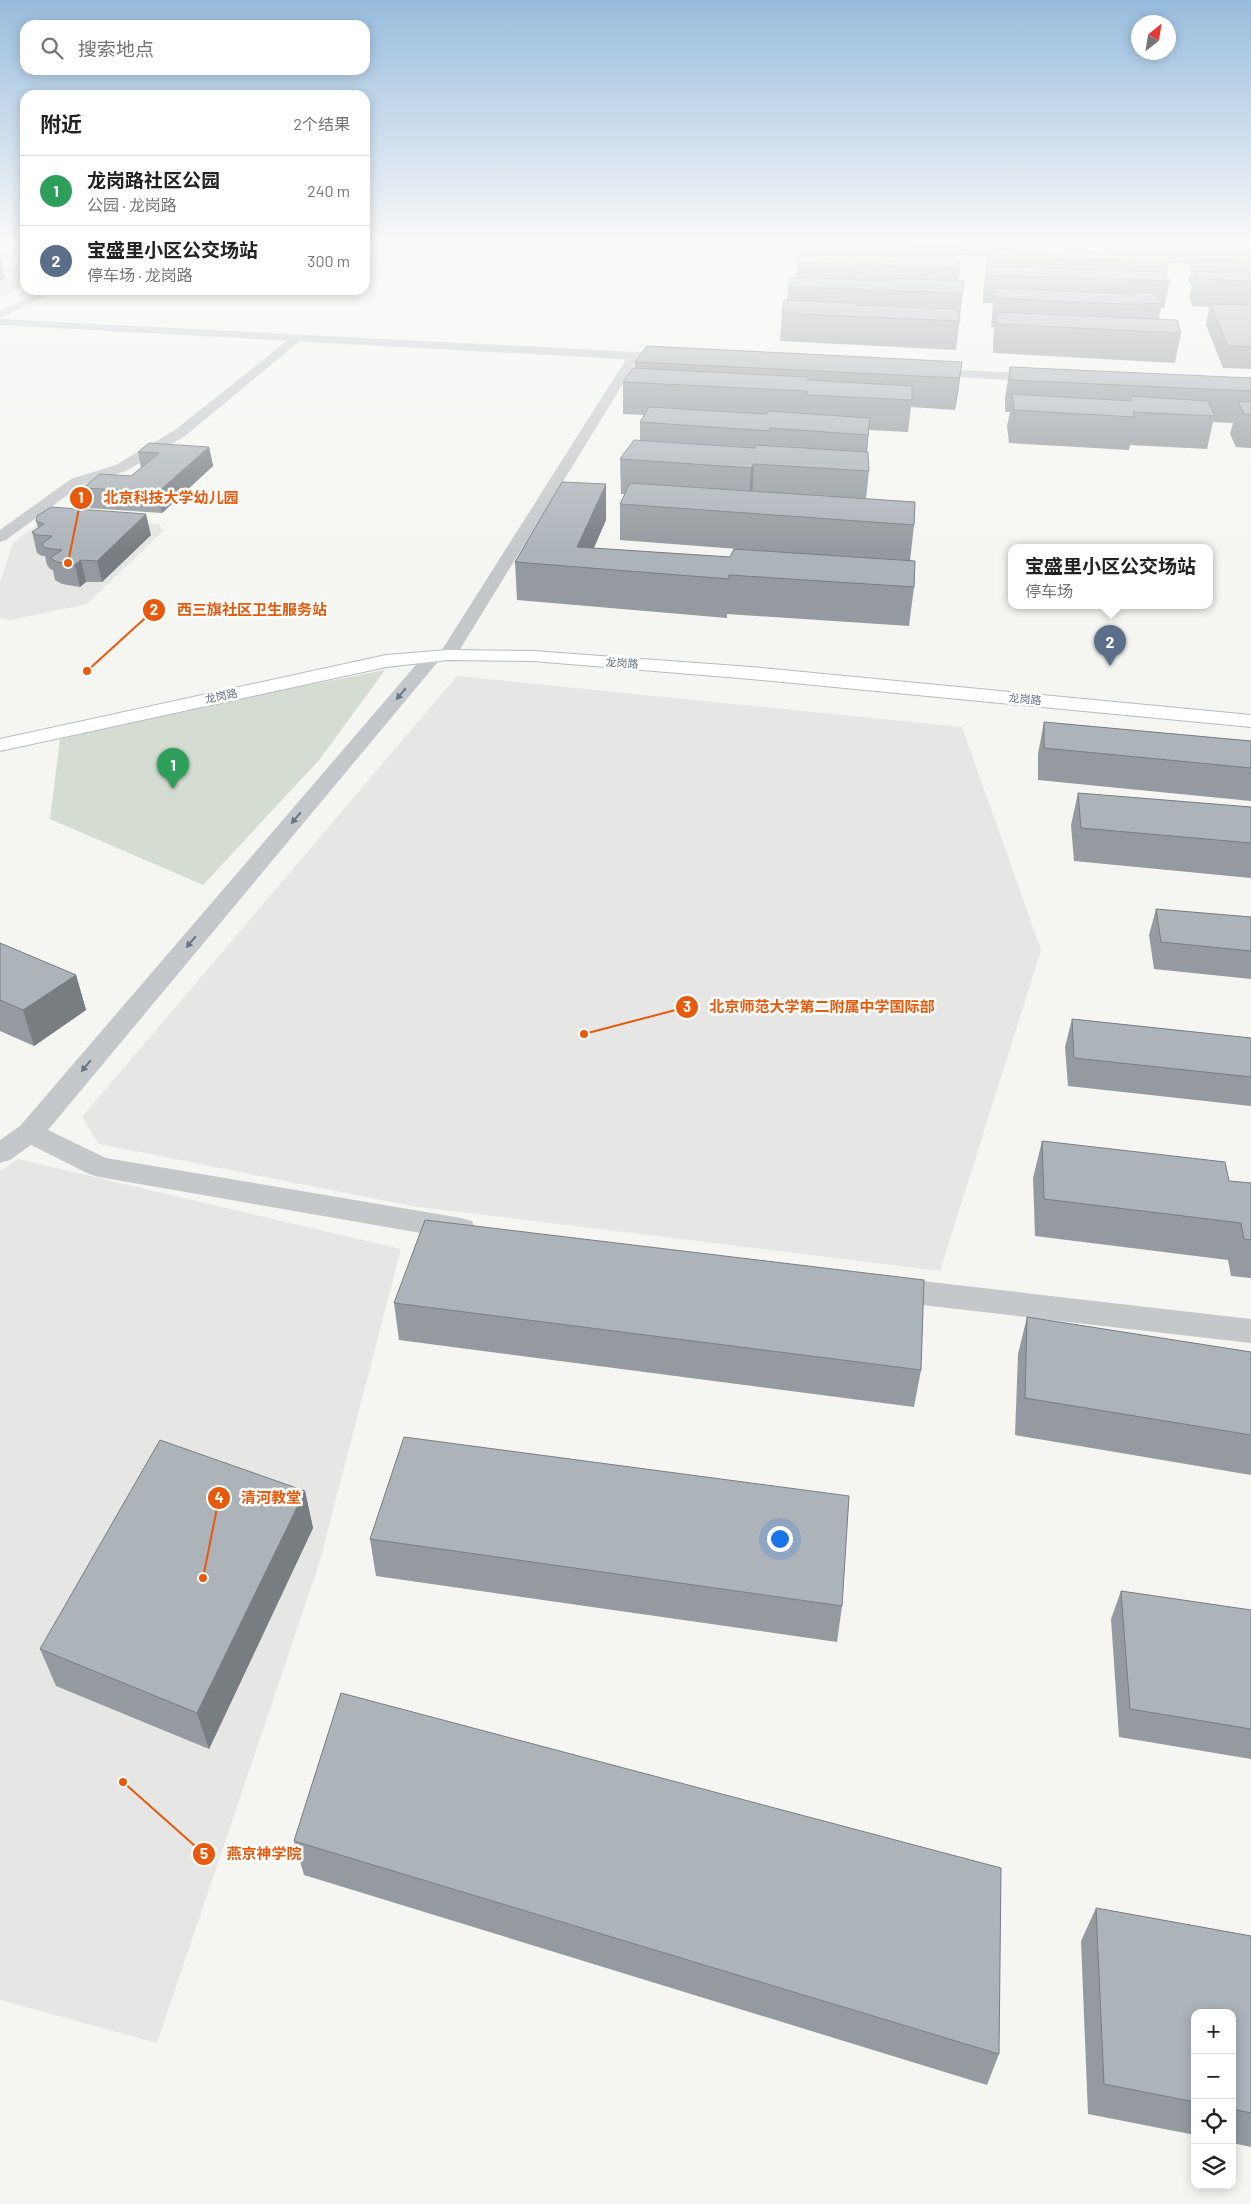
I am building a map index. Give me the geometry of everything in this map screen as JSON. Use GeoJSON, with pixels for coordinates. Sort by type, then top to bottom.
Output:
{"type":"FeatureCollection","features":[{"type":"Feature","properties":{"kind":"main road","name":"龙岗路"},"geometry":{"type":"LineString","coordinates":[[0,744],[386,661],[440,656],[533,656],[751,673],[1251,721]]}},
{"type":"Feature","properties":{"kind":"street"},"geometry":{"type":"LineString","coordinates":[[0,537],[76,482],[121,468],[180,433],[285,348]]}},
{"type":"Feature","properties":{"kind":"street"},"geometry":{"type":"LineString","coordinates":[[481,348],[634,356],[685,356],[542,348]]}},
{"type":"Feature","properties":{"kind":"street"},"geometry":{"type":"LineString","coordinates":[[0,1153],[30,1133],[440,656],[634,356]]}},
{"type":"Feature","properties":{"kind":"street"},"geometry":{"type":"LineString","coordinates":[[912,368],[1058,376]]}},
{"type":"Feature","properties":{"kind":"street"},"geometry":{"type":"LineString","coordinates":[[30,1133],[99,1167],[491,1234]]}},
{"type":"Feature","properties":{"kind":"street"},"geometry":{"type":"LineString","coordinates":[[865,1286],[1251,1331]]}},
{"type":"Feature","properties":{"kind":"shaded area"},"geometry":{"type":"Polygon","coordinates":[[[47,517],[159,524],[163,531],[87,604],[10,620],[0,618],[0,582],[13,543],[47,517]]]}},
{"type":"Feature","properties":{"kind":"shaded area"},"geometry":{"type":"Polygon","coordinates":[[[385,670],[320,759],[203,885],[50,819],[60,739],[228,701],[385,670]]]}},
{"type":"Feature","properties":{"kind":"shaded area"},"geometry":{"type":"Polygon","coordinates":[[[457,676],[962,727],[1041,950],[940,1271],[412,1206],[99,1144],[82,1117],[457,676]]]}},
{"type":"Feature","properties":{"kind":"shaded area"},"geometry":{"type":"Polygon","coordinates":[[[18,1159],[401,1249],[319,1564],[157,2043],[0,2000],[0,1171],[18,1159]]]}},
{"type":"Feature","properties":{"kind":"building"},"geometry":{"type":"Polygon","coordinates":[[[646,348],[683,348],[962,362],[959,378],[635,362],[646,348]]]}},
{"type":"Feature","properties":{"kind":"building"},"geometry":{"type":"Polygon","coordinates":[[[1010,367],[1251,378],[1251,391],[1010,380],[1010,367]]]}},
{"type":"Feature","properties":{"kind":"building"},"geometry":{"type":"Polygon","coordinates":[[[633,368],[808,377],[808,380],[912,386],[912,400],[808,395],[807,391],[623,382],[633,368]]]}},
{"type":"Feature","properties":{"kind":"building"},"geometry":{"type":"Polygon","coordinates":[[[1012,394],[1131,401],[1131,396],[1208,401],[1215,416],[1133,412],[1135,417],[1014,410],[1012,394]]]}},
{"type":"Feature","properties":{"kind":"building"},"geometry":{"type":"Polygon","coordinates":[[[1238,401],[1251,402],[1251,415],[1244,414],[1238,401]]]}},
{"type":"Feature","properties":{"kind":"building"},"geometry":{"type":"Polygon","coordinates":[[[649,407],[767,414],[768,411],[870,418],[868,435],[770,428],[770,431],[640,422],[649,407]]]}},
{"type":"Feature","properties":{"kind":"building"},"geometry":{"type":"Polygon","coordinates":[[[634,440],[755,448],[756,445],[868,452],[869,471],[754,464],[751,468],[620,459],[634,440]]]}},
{"type":"Feature","properties":{"kind":"building"},"geometry":{"type":"Polygon","coordinates":[[[149,443],[209,447],[158,492],[83,488],[100,474],[131,476],[159,453],[138,452],[149,443]]]}},
{"type":"Feature","properties":{"kind":"building"},"geometry":{"type":"Polygon","coordinates":[[[562,482],[606,484],[577,547],[730,557],[734,549],[915,561],[914,587],[729,575],[729,579],[515,562],[562,482]]]}},
{"type":"Feature","properties":{"kind":"building"},"geometry":{"type":"Polygon","coordinates":[[[630,483],[915,502],[914,525],[620,504],[630,483]]]}},
{"type":"Feature","properties":{"kind":"building"},"geometry":{"type":"Polygon","coordinates":[[[51,507],[146,514],[97,561],[81,560],[75,565],[57,562],[50,558],[62,550],[45,548],[42,544],[52,536],[37,535],[32,532],[44,524],[36,521],[37,516],[51,507]]]}},
{"type":"Feature","properties":{"kind":"building"},"geometry":{"type":"Polygon","coordinates":[[[1044,722],[1251,741],[1251,768],[1044,748],[1044,722]]]}},
{"type":"Feature","properties":{"kind":"building"},"geometry":{"type":"Polygon","coordinates":[[[1078,793],[1251,807],[1251,843],[1081,828],[1078,793]]]}},
{"type":"Feature","properties":{"kind":"building"},"geometry":{"type":"Polygon","coordinates":[[[1156,909],[1251,917],[1251,951],[1161,942],[1156,909]]]}},
{"type":"Feature","properties":{"kind":"building"},"geometry":{"type":"Polygon","coordinates":[[[0,943],[76,975],[23,1010],[0,1000],[0,943]]]}},
{"type":"Feature","properties":{"kind":"building"},"geometry":{"type":"Polygon","coordinates":[[[1072,1019],[1251,1038],[1251,1077],[1074,1058],[1072,1019]]]}},
{"type":"Feature","properties":{"kind":"building"},"geometry":{"type":"Polygon","coordinates":[[[1042,1141],[1225,1162],[1229,1181],[1251,1183],[1251,1240],[1244,1239],[1241,1223],[1044,1199],[1042,1141]]]}},
{"type":"Feature","properties":{"kind":"building"},"geometry":{"type":"Polygon","coordinates":[[[425,1220],[924,1280],[921,1370],[394,1303],[425,1220]]]}},
{"type":"Feature","properties":{"kind":"building"},"geometry":{"type":"Polygon","coordinates":[[[1027,1317],[1251,1352],[1251,1435],[1025,1398],[1027,1317]]]}},
{"type":"Feature","properties":{"kind":"building"},"geometry":{"type":"Polygon","coordinates":[[[404,1437],[849,1496],[842,1606],[370,1539],[404,1437]]]}},
{"type":"Feature","properties":{"kind":"building"},"geometry":{"type":"Polygon","coordinates":[[[160,1440],[305,1491],[197,1713],[40,1649],[160,1440]]]}},
{"type":"Feature","properties":{"kind":"building"},"geometry":{"type":"Polygon","coordinates":[[[1121,1591],[1251,1610],[1251,1729],[1130,1709],[1121,1591]]]}},
{"type":"Feature","properties":{"kind":"building"},"geometry":{"type":"Polygon","coordinates":[[[341,1693],[1001,1868],[999,2054],[294,1841],[341,1693]]]}},
{"type":"Feature","properties":{"kind":"building"},"geometry":{"type":"Polygon","coordinates":[[[1096,1908],[1251,1936],[1251,2113],[1236,2110],[1236,2009],[1191,2009],[1191,2101],[1104,2084],[1096,1908]]]}},
{"type":"Feature","properties":{"kind":"place","name":"北京科技大学幼儿园"},"geometry":{"type":"Point","coordinates":[68,563]}},
{"type":"Feature","properties":{"kind":"place","name":"宝盛里小区公交场站"},"geometry":{"type":"Point","coordinates":[1110,666]}},
{"type":"Feature","properties":{"kind":"place","name":"西三旗社区卫生服务站"},"geometry":{"type":"Point","coordinates":[87,671]}},
{"type":"Feature","properties":{"kind":"place","name":"龙岗路社区公园"},"geometry":{"type":"Point","coordinates":[173,789]}},
{"type":"Feature","properties":{"kind":"place","name":"北京师范大学第二附属中学国际部"},"geometry":{"type":"Point","coordinates":[584,1034]}},
{"type":"Feature","properties":{"kind":"place","name":"清河教堂"},"geometry":{"type":"Point","coordinates":[203,1578]}},
{"type":"Feature","properties":{"kind":"place","name":"燕京神学院"},"geometry":{"type":"Point","coordinates":[123,1782]}}]}
